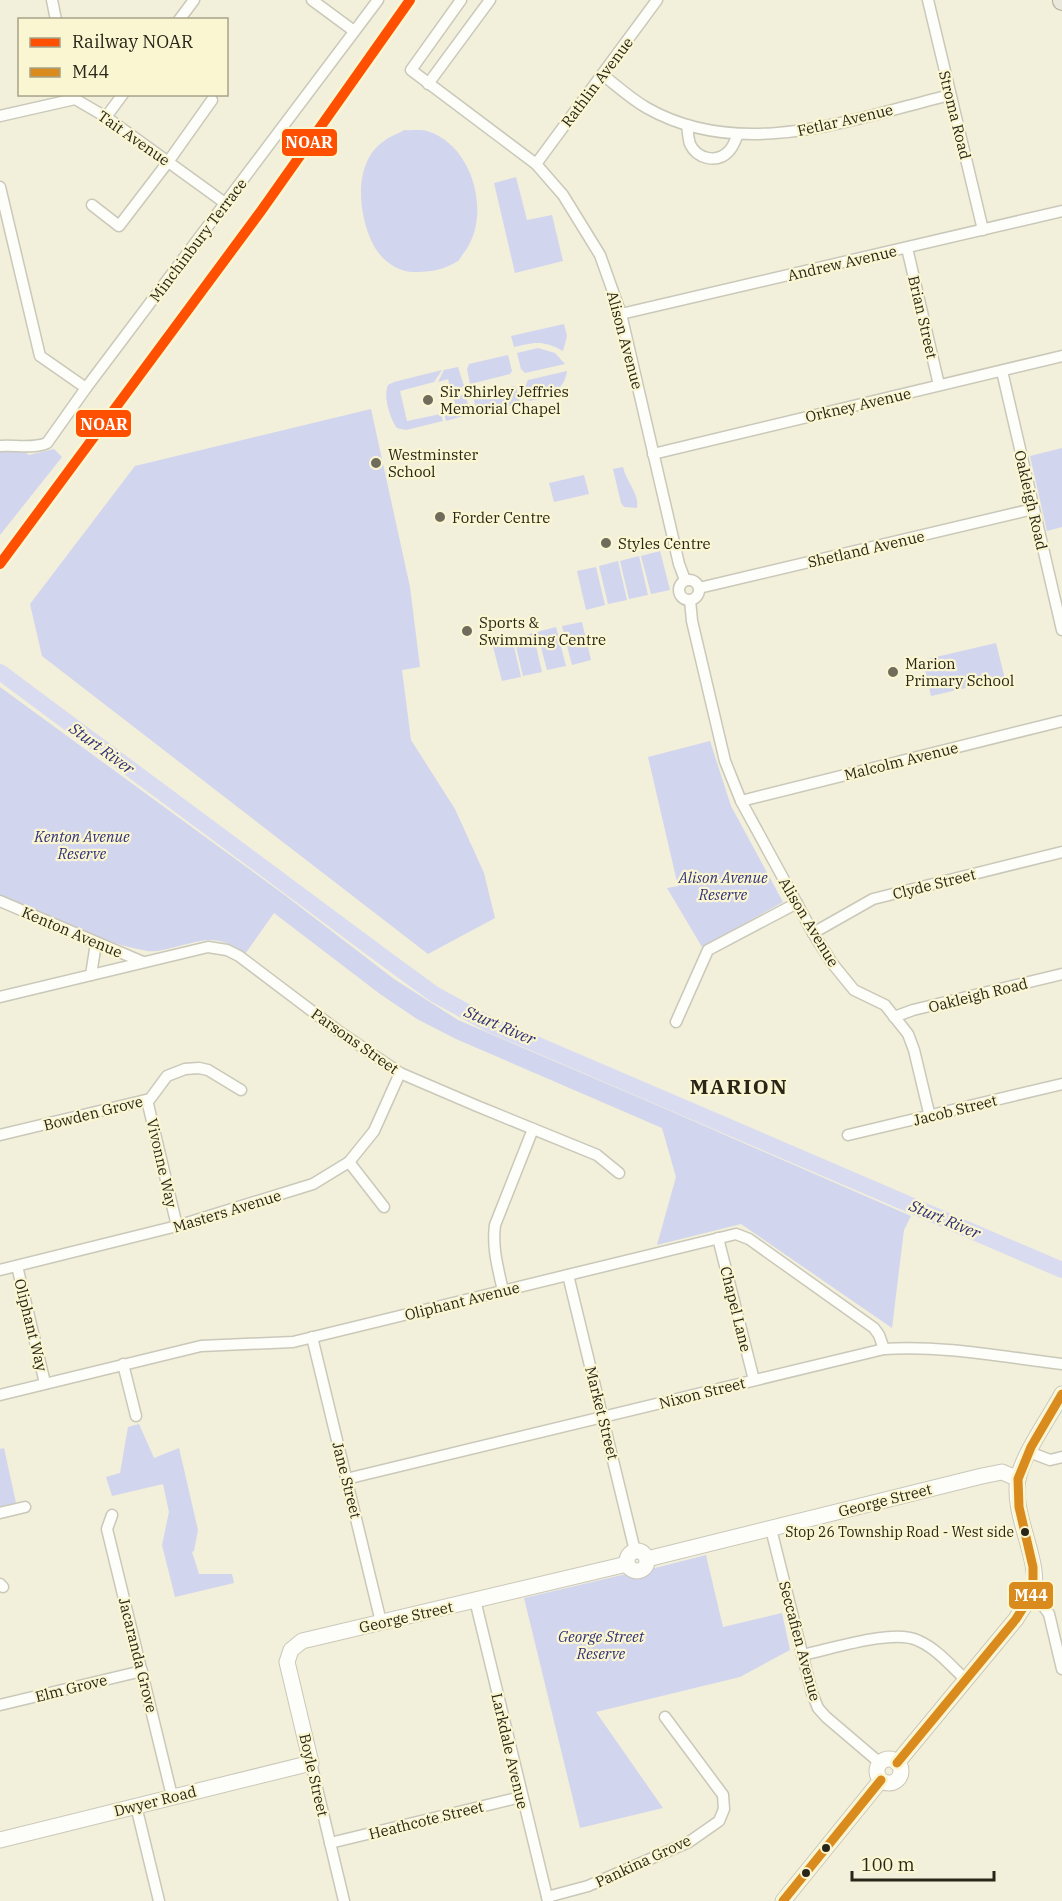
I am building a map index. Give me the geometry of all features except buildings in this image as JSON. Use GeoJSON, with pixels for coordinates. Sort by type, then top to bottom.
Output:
{"type":"FeatureCollection","features":[{"type":"Feature","properties":{"kind":"street"},"geometry":{"type":"LineString","coordinates":[[52,0],[56,18]]}},
{"type":"Feature","properties":{"kind":"street"},"geometry":{"type":"LineString","coordinates":[[180,18],[194,0]]}},
{"type":"Feature","properties":{"kind":"street"},"geometry":{"type":"LineString","coordinates":[[312,0],[354,32]]}},
{"type":"Feature","properties":{"kind":"street","name":"Minchinbury Terrace"},"geometry":{"type":"LineString","coordinates":[[1,446],[23,445],[38,448],[47,443],[378,0]]}},
{"type":"Feature","properties":{"kind":"street","name":"Alison Avenue"},"geometry":{"type":"LineString","coordinates":[[461,0],[411,70],[536,164],[563,195],[600,255],[621,314],[679,564],[685,580]]}},
{"type":"Feature","properties":{"kind":"street"},"geometry":{"type":"LineString","coordinates":[[428,84],[490,0]]}},
{"type":"Feature","properties":{"kind":"street","name":"Rathlin Avenue"},"geometry":{"type":"LineString","coordinates":[[536,164],[657,0]]}},
{"type":"Feature","properties":{"kind":"street","name":"Stroma Road"},"geometry":{"type":"LineString","coordinates":[[928,0],[983,230]]}},
{"type":"Feature","properties":{"kind":"street","name":"Fetlar Avenue"},"geometry":{"type":"LineString","coordinates":[[603,75],[646,108],[687,125],[738,134],[771,135],[813,129],[950,95]]}},
{"type":"Feature","properties":{"kind":"street"},"geometry":{"type":"LineString","coordinates":[[106,117],[122,96]]}},
{"type":"Feature","properties":{"kind":"street","name":"Tait Avenue"},"geometry":{"type":"LineString","coordinates":[[0,116],[75,97],[225,203]]}},
{"type":"Feature","properties":{"kind":"street"},"geometry":{"type":"LineString","coordinates":[[92,205],[119,226],[212,100]]}},
{"type":"Feature","properties":{"kind":"street"},"geometry":{"type":"LineString","coordinates":[[687,125],[690,143],[697,153],[707,159],[720,157],[729,151],[738,134]]}},
{"type":"Feature","properties":{"kind":"street"},"geometry":{"type":"LineString","coordinates":[[0,187],[40,356],[86,388]]}},
{"type":"Feature","properties":{"kind":"street","name":"Andrew Avenue"},"geometry":{"type":"LineString","coordinates":[[621,314],[1062,211]]}},
{"type":"Feature","properties":{"kind":"street","name":"Brian Street"},"geometry":{"type":"LineString","coordinates":[[908,248],[939,385]]}},
{"type":"Feature","properties":{"kind":"street","name":"Orkney Avenue"},"geometry":{"type":"LineString","coordinates":[[653,454],[1062,356]]}},
{"type":"Feature","properties":{"kind":"street","name":"Oakleigh Road"},"geometry":{"type":"LineString","coordinates":[[1002,371],[1062,630]]}},
{"type":"Feature","properties":{"kind":"street","name":"Shetland Avenue"},"geometry":{"type":"LineString","coordinates":[[699,588],[1033,509]]}},
{"type":"Feature","properties":{"kind":"street"},"geometry":{"type":"LineString","coordinates":[[685,580],[693,581],[699,588],[698,594],[690,600],[684,599],[679,593],[679,587],[685,580]]}},
{"type":"Feature","properties":{"kind":"street","name":"Alison Avenue"},"geometry":{"type":"LineString","coordinates":[[690,600],[692,621],[725,761],[741,801],[813,933],[832,963],[854,990],[885,1005],[908,1034],[930,1117]]}},
{"type":"Feature","properties":{"kind":"street","name":"Malcolm Avenue"},"geometry":{"type":"LineString","coordinates":[[741,801],[1062,721]]}},
{"type":"Feature","properties":{"kind":"street","name":"Clyde Street"},"geometry":{"type":"LineString","coordinates":[[813,933],[873,899],[1062,852]]}},
{"type":"Feature","properties":{"kind":"street","name":"Kenton Avenue"},"geometry":{"type":"LineString","coordinates":[[0,901],[144,963]]}},
{"type":"Feature","properties":{"kind":"street"},"geometry":{"type":"LineString","coordinates":[[676,1022],[708,950],[797,903]]}},
{"type":"Feature","properties":{"kind":"street"},"geometry":{"type":"LineString","coordinates":[[91,975],[96,943]]}},
{"type":"Feature","properties":{"kind":"street","name":"Parsons Street"},"geometry":{"type":"LineString","coordinates":[[0,997],[208,947],[227,950],[239,956],[337,1030],[400,1073],[597,1155],[619,1173]]}},
{"type":"Feature","properties":{"kind":"street","name":"Oakleigh Road"},"geometry":{"type":"LineString","coordinates":[[894,1017],[913,1010],[1062,974]]}},
{"type":"Feature","properties":{"kind":"street","name":"Bowden Grove"},"geometry":{"type":"LineString","coordinates":[[0,1136],[150,1099],[167,1076],[178,1070],[199,1068],[214,1073],[241,1090]]}},
{"type":"Feature","properties":{"kind":"street","name":"Masters Avenue"},"geometry":{"type":"LineString","coordinates":[[0,1270],[177,1226],[313,1184],[349,1162],[374,1131],[400,1073]]}},
{"type":"Feature","properties":{"kind":"street","name":"Jacob Street"},"geometry":{"type":"LineString","coordinates":[[848,1135],[1062,1084]]}},
{"type":"Feature","properties":{"kind":"street","name":"Vivonne Way"},"geometry":{"type":"LineString","coordinates":[[147,1100],[177,1226]]}},
{"type":"Feature","properties":{"kind":"street"},"geometry":{"type":"LineString","coordinates":[[503,1291],[493,1239],[495,1225],[533,1129]]}},
{"type":"Feature","properties":{"kind":"street"},"geometry":{"type":"LineString","coordinates":[[349,1162],[384,1207]]}},
{"type":"Feature","properties":{"kind":"street","name":"Oliphant Avenue"},"geometry":{"type":"LineString","coordinates":[[0,1395],[201,1346],[293,1342],[736,1234],[749,1239],[874,1328],[884,1349]]}},
{"type":"Feature","properties":{"kind":"street","name":"Chapel Lane"},"geometry":{"type":"LineString","coordinates":[[718,1238],[754,1380]]}},
{"type":"Feature","properties":{"kind":"street","name":"Oliphant Way"},"geometry":{"type":"LineString","coordinates":[[17,1266],[45,1383]]}},
{"type":"Feature","properties":{"kind":"street","name":"Market Street"},"geometry":{"type":"LineString","coordinates":[[568,1275],[636,1558]]}},
{"type":"Feature","properties":{"kind":"street","name":"Jane Street"},"geometry":{"type":"LineString","coordinates":[[312,1337],[381,1623]]}},
{"type":"Feature","properties":{"kind":"street","name":"Nixon Street"},"geometry":{"type":"LineString","coordinates":[[346,1479],[884,1349],[904,1347],[935,1349],[1062,1364]]}},
{"type":"Feature","properties":{"kind":"street"},"geometry":{"type":"LineString","coordinates":[[123,1364],[136,1416]]}},
{"type":"Feature","properties":{"kind":"street"},"geometry":{"type":"LineString","coordinates":[[897,1762],[1016,1619],[1030,1598],[1035,1579],[1016,1498],[1018,1479],[1029,1452],[1062,1394]]}},
{"type":"Feature","properties":{"kind":"street"},"geometry":{"type":"LineString","coordinates":[[1029,1452],[1050,1460],[1062,1457]]}},
{"type":"Feature","properties":{"kind":"street","name":"George Street"},"geometry":{"type":"LineString","coordinates":[[291,1650],[302,1641],[475,1600],[636,1558],[771,1529],[982,1476],[1002,1472],[1018,1479]]}},
{"type":"Feature","properties":{"kind":"street"},"geometry":{"type":"LineString","coordinates":[[0,1513],[24,1507]]}},
{"type":"Feature","properties":{"kind":"street","name":"Jacaranda Grove"},"geometry":{"type":"LineString","coordinates":[[112,1515],[107,1529],[172,1796]]}},
{"type":"Feature","properties":{"kind":"street","name":"Seccafien Avenue"},"geometry":{"type":"LineString","coordinates":[[771,1529],[802,1655],[818,1708],[880,1763]]}},
{"type":"Feature","properties":{"kind":"street"},"geometry":{"type":"LineString","coordinates":[[1030,1598],[1044,1607],[1049,1614],[1062,1665]]}},
{"type":"Feature","properties":{"kind":"street","name":"Larkdale Avenue"},"geometry":{"type":"LineString","coordinates":[[475,1600],[547,1899]]}},
{"type":"Feature","properties":{"kind":"street"},"geometry":{"type":"LineString","coordinates":[[802,1655],[900,1635],[920,1641],[930,1647],[965,1679]]}},
{"type":"Feature","properties":{"kind":"street","name":"Boyle Street"},"geometry":{"type":"LineString","coordinates":[[291,1650],[287,1662],[344,1901]]}},
{"type":"Feature","properties":{"kind":"street","name":"Elm Grove"},"geometry":{"type":"LineString","coordinates":[[0,1705],[142,1671]]}},
{"type":"Feature","properties":{"kind":"street","name":"Pankina Grove"},"geometry":{"type":"LineString","coordinates":[[547,1899],[588,1886],[689,1842],[719,1821],[724,1809],[723,1795],[665,1717]]}},
{"type":"Feature","properties":{"kind":"street"},"geometry":{"type":"LineString","coordinates":[[886,1760],[897,1762],[901,1770],[899,1778],[889,1783],[881,1780],[877,1772],[880,1763],[886,1760]]}},
{"type":"Feature","properties":{"kind":"street","name":"Dwyer Road"},"geometry":{"type":"LineString","coordinates":[[0,1840],[311,1763]]}},
{"type":"Feature","properties":{"kind":"street"},"geometry":{"type":"LineString","coordinates":[[783,1901],[881,1780]]}},
{"type":"Feature","properties":{"kind":"street","name":"Heathcote Street"},"geometry":{"type":"LineString","coordinates":[[330,1843],[521,1797]]}},
{"type":"Feature","properties":{"kind":"street"},"geometry":{"type":"LineString","coordinates":[[136,1806],[159,1901]]}},
{"type":"Feature","properties":{"kind":"green space"},"geometry":{"type":"Polygon","coordinates":[[[404,130],[427,131],[443,139],[456,150],[473,182],[477,200],[477,218],[473,235],[458,261],[437,270],[420,272],[395,267],[375,248],[367,230],[361,203],[361,188],[367,162],[374,150],[384,141],[404,130]]]}},
{"type":"Feature","properties":{"kind":"green space"},"geometry":{"type":"Polygon","coordinates":[[[516,177],[527,220],[552,215],[563,261],[515,273],[494,183],[516,177]]]}},
{"type":"Feature","properties":{"kind":"green space"},"geometry":{"type":"Polygon","coordinates":[[[564,324],[567,336],[563,351],[539,343],[514,347],[511,336],[564,324]]]}},
{"type":"Feature","properties":{"kind":"green space"},"geometry":{"type":"Polygon","coordinates":[[[538,348],[555,353],[565,364],[525,373],[521,369],[517,353],[538,348]]]}},
{"type":"Feature","properties":{"kind":"green space"},"geometry":{"type":"Polygon","coordinates":[[[508,355],[512,371],[510,374],[470,384],[467,369],[469,364],[508,355]]]}},
{"type":"Feature","properties":{"kind":"green space"},"geometry":{"type":"Polygon","coordinates":[[[458,367],[464,386],[451,392],[448,379],[438,382],[444,370],[458,367]]]}},
{"type":"Feature","properties":{"kind":"green space"},"geometry":{"type":"Polygon","coordinates":[[[442,370],[434,382],[400,391],[407,421],[441,414],[443,421],[406,430],[397,428],[388,407],[386,395],[388,385],[442,370]]]}},
{"type":"Feature","properties":{"kind":"green space"},"geometry":{"type":"Polygon","coordinates":[[[567,371],[558,389],[542,398],[529,401],[525,387],[528,380],[567,371]]]}},
{"type":"Feature","properties":{"kind":"green space"},"geometry":{"type":"Polygon","coordinates":[[[514,386],[520,403],[483,412],[476,409],[473,396],[514,386]]]}},
{"type":"Feature","properties":{"kind":"green space"},"geometry":{"type":"Polygon","coordinates":[[[466,396],[470,414],[446,421],[444,413],[457,410],[453,397],[466,396]]]}},
{"type":"Feature","properties":{"kind":"green space"},"geometry":{"type":"Polygon","coordinates":[[[371,409],[410,587],[420,667],[402,670],[411,740],[455,809],[484,873],[495,918],[428,954],[42,656],[30,604],[135,466],[371,409]]]}},
{"type":"Feature","properties":{"kind":"green space"},"geometry":{"type":"Polygon","coordinates":[[[18,447],[29,455],[54,449],[62,457],[0,535],[0,448],[18,447]]]}},
{"type":"Feature","properties":{"kind":"green space"},"geometry":{"type":"Polygon","coordinates":[[[1062,448],[1062,527],[1047,531],[1030,456],[1062,448]]]}},
{"type":"Feature","properties":{"kind":"green space"},"geometry":{"type":"Polygon","coordinates":[[[623,467],[635,493],[637,508],[624,507],[621,503],[613,469],[623,467]]]}},
{"type":"Feature","properties":{"kind":"green space"},"geometry":{"type":"Polygon","coordinates":[[[584,475],[589,494],[554,502],[549,483],[584,475]]]}},
{"type":"Feature","properties":{"kind":"green space"},"geometry":{"type":"Polygon","coordinates":[[[660,551],[670,590],[651,594],[641,556],[660,551]]]}},
{"type":"Feature","properties":{"kind":"green space"},"geometry":{"type":"Polygon","coordinates":[[[639,556],[648,595],[629,599],[620,561],[639,556]]]}},
{"type":"Feature","properties":{"kind":"green space"},"geometry":{"type":"Polygon","coordinates":[[[618,561],[627,600],[608,604],[599,566],[618,561]]]}},
{"type":"Feature","properties":{"kind":"green space"},"geometry":{"type":"Polygon","coordinates":[[[596,567],[605,605],[586,610],[577,571],[596,567]]]}},
{"type":"Feature","properties":{"kind":"green space"},"geometry":{"type":"Polygon","coordinates":[[[582,622],[591,660],[572,665],[562,626],[582,622]]]}},
{"type":"Feature","properties":{"kind":"green space"},"geometry":{"type":"Polygon","coordinates":[[[556,627],[566,666],[547,670],[537,632],[556,627]]]}},
{"type":"Feature","properties":{"kind":"green space"},"geometry":{"type":"Polygon","coordinates":[[[533,633],[542,672],[523,676],[514,638],[533,633]]]}},
{"type":"Feature","properties":{"kind":"green space"},"geometry":{"type":"Polygon","coordinates":[[[512,638],[521,677],[502,681],[492,643],[512,638]]]}},
{"type":"Feature","properties":{"kind":"green space"},"geometry":{"type":"Polygon","coordinates":[[[996,643],[1005,679],[931,696],[923,660],[996,643]]]}},
{"type":"Feature","properties":{"kind":"green space","name":"Kenton Avenue Reserve"},"geometry":{"type":"Polygon","coordinates":[[[0,687],[286,896],[394,979],[458,1020],[911,1216],[904,1230],[892,1328],[741,1224],[657,1245],[676,1177],[662,1128],[456,1039],[417,1019],[380,994],[274,913],[245,954],[226,943],[209,940],[151,951],[110,942],[91,935],[0,895],[0,687]]]}},
{"type":"Feature","properties":{"kind":"green space","name":"Alison Avenue Reserve"},"geometry":{"type":"Polygon","coordinates":[[[710,741],[731,806],[783,902],[702,947],[667,888],[678,886],[648,757],[710,741]]]}},
{"type":"Feature","properties":{"kind":"green space"},"geometry":{"type":"Polygon","coordinates":[[[139,1424],[154,1458],[179,1448],[198,1530],[192,1552],[199,1574],[232,1574],[234,1583],[175,1597],[162,1545],[169,1512],[163,1484],[112,1496],[106,1477],[120,1473],[128,1427],[139,1424]]]}},
{"type":"Feature","properties":{"kind":"green space"},"geometry":{"type":"Polygon","coordinates":[[[4,1448],[16,1503],[0,1507],[0,1449],[4,1448]]]}},
{"type":"Feature","properties":{"kind":"green space","name":"George Street Reserve"},"geometry":{"type":"Polygon","coordinates":[[[706,1555],[723,1627],[782,1613],[790,1650],[740,1677],[596,1712],[663,1808],[580,1828],[524,1598],[626,1574],[639,1575],[651,1569],[706,1555]]]}},
{"type":"Feature","properties":{"kind":"waterway","name":"Sturt River"},"geometry":{"type":"LineString","coordinates":[[0,672],[434,994],[489,1024],[1062,1270]]}},
{"type":"Feature","properties":{"kind":"rail line","name":"NOAR"},"geometry":{"type":"LineString","coordinates":[[0,564],[261,211],[410,0]]}},
{"type":"Feature","properties":{"kind":"transit line","name":"M44"},"geometry":{"type":"LineString","coordinates":[[897,1763],[1016,1619],[1033,1592],[1033,1567],[1019,1507],[1018,1479],[1031,1447],[1062,1394]]}},
{"type":"Feature","properties":{"kind":"transit line","name":"M44"},"geometry":{"type":"LineString","coordinates":[[783,1901],[881,1780]]}},
{"type":"Feature","properties":{"kind":"place","name":"Sir Shirley Jeffries Memorial Chapel"},"geometry":{"type":"Point","coordinates":[428,400]}},
{"type":"Feature","properties":{"kind":"place","name":"Westminster School"},"geometry":{"type":"Point","coordinates":[376,463]}},
{"type":"Feature","properties":{"kind":"place","name":"Forder Centre"},"geometry":{"type":"Point","coordinates":[440,517]}},
{"type":"Feature","properties":{"kind":"place","name":"Styles Centre"},"geometry":{"type":"Point","coordinates":[606,543]}},
{"type":"Feature","properties":{"kind":"place","name":"Sports & Swimming Centre"},"geometry":{"type":"Point","coordinates":[467,631]}},
{"type":"Feature","properties":{"kind":"place","name":"Marion Primary School"},"geometry":{"type":"Point","coordinates":[893,672]}},
{"type":"Feature","properties":{"kind":"place","name":"Stop 26 Township Road - West side"},"geometry":{"type":"Point","coordinates":[1025,1532]}},
{"type":"Feature","properties":{"kind":"district","name":"MARION"},"geometry":{"type":"Point","coordinates":[739,1086]}}]}
